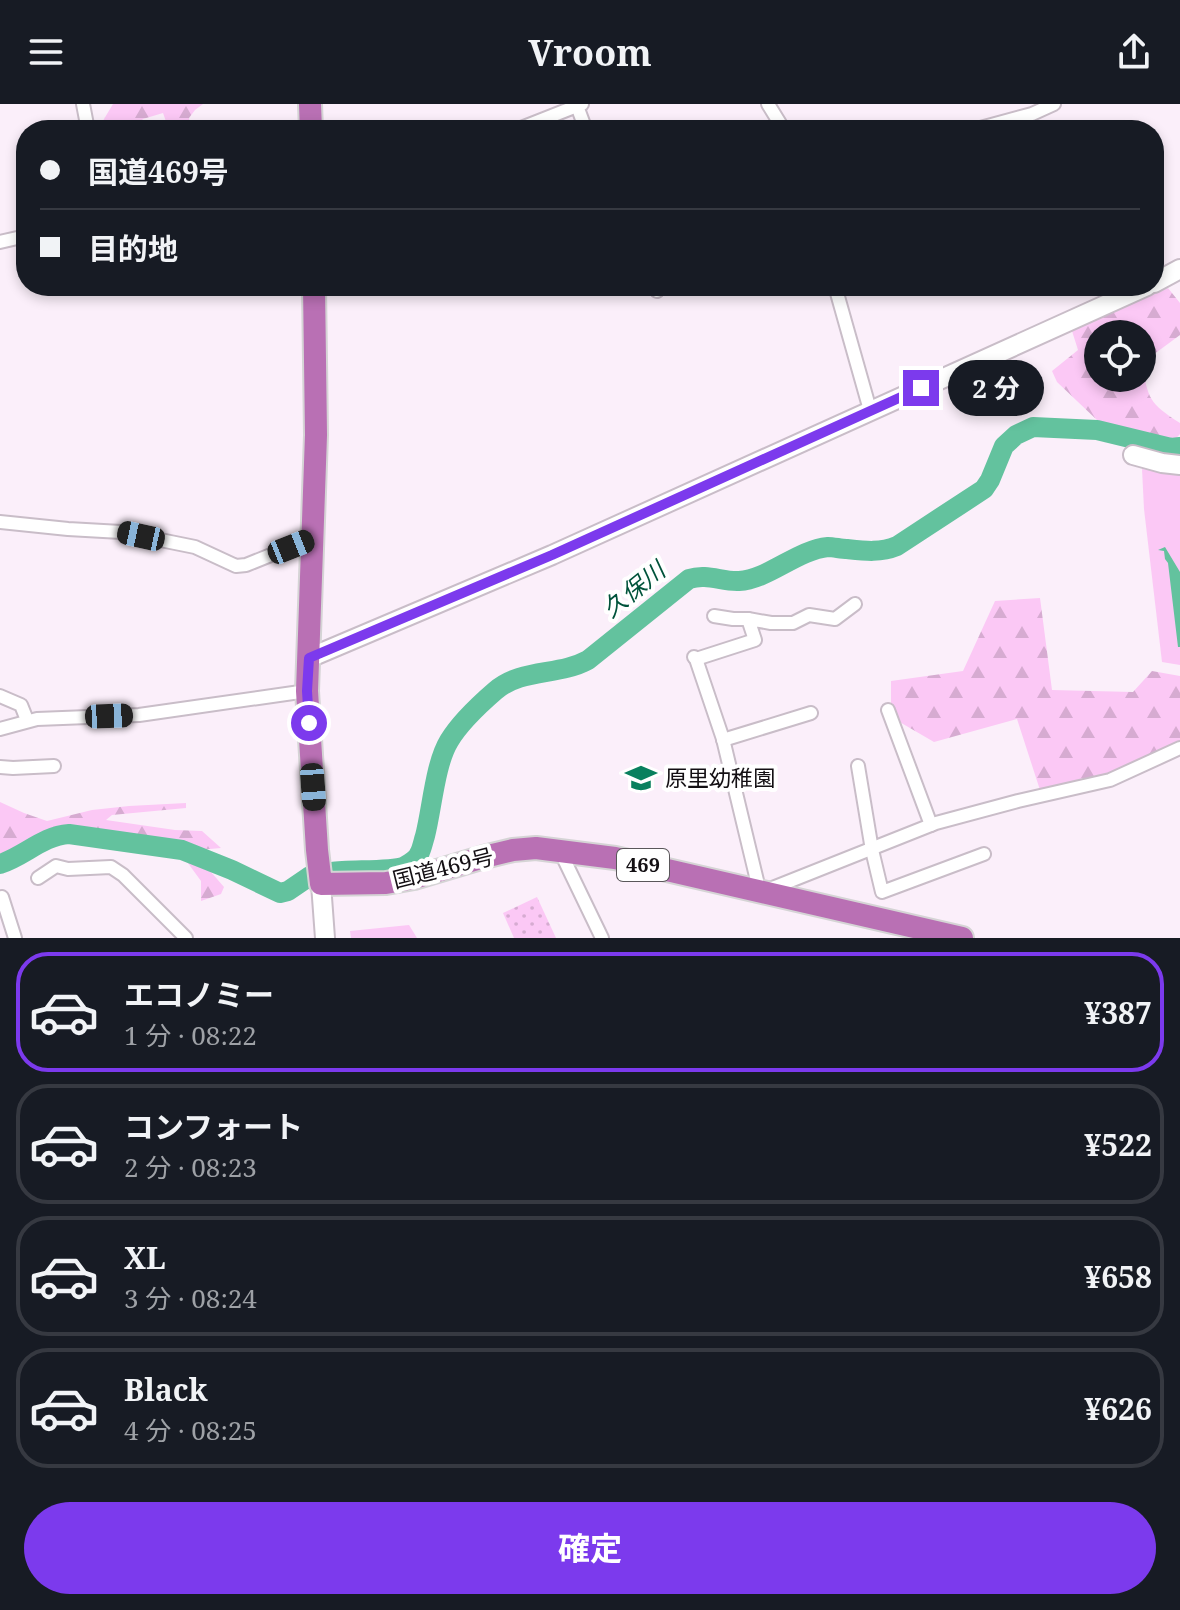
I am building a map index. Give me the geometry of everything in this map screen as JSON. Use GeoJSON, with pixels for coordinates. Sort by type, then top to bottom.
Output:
{"type":"FeatureCollection","features":[{"type":"Feature","properties":{"kind":"highway"},"geometry":{"type":"LineString","coordinates":[[314,296],[316,435],[307,691],[321,884]]}},
{"type":"Feature","properties":{"kind":"highway","name":"国道469号"},"geometry":{"type":"LineString","coordinates":[[321,884],[386,883],[513,850],[536,848],[615,858],[962,938]]}},
{"type":"Feature","properties":{"kind":"street"},"geometry":{"type":"LineString","coordinates":[[1000,120],[1054,104]]}},
{"type":"Feature","properties":{"kind":"street"},"geometry":{"type":"LineString","coordinates":[[542,120],[580,105]]}},
{"type":"Feature","properties":{"kind":"street"},"geometry":{"type":"LineString","coordinates":[[838,296],[870,410]]}},
{"type":"Feature","properties":{"kind":"street"},"geometry":{"type":"LineString","coordinates":[[309,658],[565,549],[1125,296]]}},
{"type":"Feature","properties":{"kind":"street"},"geometry":{"type":"LineString","coordinates":[[1133,455],[1180,465]]}},
{"type":"Feature","properties":{"kind":"street"},"geometry":{"type":"LineString","coordinates":[[0,522],[121,532],[195,547],[236,566],[246,565],[313,538]]}},
{"type":"Feature","properties":{"kind":"street"},"geometry":{"type":"LineString","coordinates":[[714,616],[793,623],[809,615],[835,619],[855,604]]}},
{"type":"Feature","properties":{"kind":"street"},"geometry":{"type":"LineString","coordinates":[[748,619],[755,640],[695,658],[723,740],[760,893],[931,825],[1110,780],[1180,748]]}},
{"type":"Feature","properties":{"kind":"street"},"geometry":{"type":"LineString","coordinates":[[0,729],[27,720],[139,715],[307,691]]}},
{"type":"Feature","properties":{"kind":"street"},"geometry":{"type":"LineString","coordinates":[[0,696],[21,705],[27,720]]}},
{"type":"Feature","properties":{"kind":"street"},"geometry":{"type":"LineString","coordinates":[[888,710],[931,825]]}},
{"type":"Feature","properties":{"kind":"street"},"geometry":{"type":"LineString","coordinates":[[723,740],[811,713]]}},
{"type":"Feature","properties":{"kind":"street"},"geometry":{"type":"LineString","coordinates":[[0,767],[54,766]]}},
{"type":"Feature","properties":{"kind":"street"},"geometry":{"type":"LineString","coordinates":[[858,766],[882,892],[984,854]]}},
{"type":"Feature","properties":{"kind":"street"},"geometry":{"type":"LineString","coordinates":[[560,851],[602,938]]}},
{"type":"Feature","properties":{"kind":"street"},"geometry":{"type":"LineString","coordinates":[[38,878],[56,866],[68,869],[111,867],[123,875],[186,938]]}},
{"type":"Feature","properties":{"kind":"street"},"geometry":{"type":"LineString","coordinates":[[321,884],[325,938]]}},
{"type":"Feature","properties":{"kind":"street"},"geometry":{"type":"LineString","coordinates":[[2,897],[5,925],[15,938]]}},
{"type":"Feature","properties":{"kind":"green space"},"geometry":{"type":"Polygon","coordinates":[[[113,104],[203,104],[189,120],[165,120],[163,113],[142,120],[103,120],[113,104]]]}},
{"type":"Feature","properties":{"kind":"green space"},"geometry":{"type":"Polygon","coordinates":[[[1168,288],[1180,303],[1180,335],[1156,353],[1156,320],[1097,320],[1150,296],[1164,296],[1164,290],[1168,288]]]}},
{"type":"Feature","properties":{"kind":"green space"},"geometry":{"type":"Polygon","coordinates":[[[1084,326],[1084,392],[1149,392],[1156,405],[1180,423],[1180,434],[1171,444],[1097,420],[1057,382],[1052,371],[1078,350],[1072,331],[1084,326]]]}},
{"type":"Feature","properties":{"kind":"green space"},"geometry":{"type":"Polygon","coordinates":[[[1142,469],[1180,475],[1180,665],[1162,662],[1142,469]]]}},
{"type":"Feature","properties":{"kind":"green space"},"geometry":{"type":"Polygon","coordinates":[[[1040,598],[1052,690],[1133,692],[1152,671],[1180,676],[1180,751],[1100,782],[1040,790],[1017,719],[934,742],[891,717],[891,681],[963,671],[995,601],[1040,598]]]}},
{"type":"Feature","properties":{"kind":"green space"},"geometry":{"type":"Polygon","coordinates":[[[0,802],[47,821],[92,810],[186,803],[186,808],[112,815],[106,820],[202,831],[221,848],[199,850],[224,887],[221,894],[201,901],[201,881],[174,844],[79,829],[50,841],[17,866],[0,869],[0,802]]]}},
{"type":"Feature","properties":{"kind":"green space"},"geometry":{"type":"Polygon","coordinates":[[[537,897],[556,938],[514,938],[503,913],[537,897]]]}},
{"type":"Feature","properties":{"kind":"green space"},"geometry":{"type":"Polygon","coordinates":[[[409,925],[417,938],[351,938],[350,931],[409,925]]]}},
{"type":"Feature","properties":{"kind":"shaded area"},"geometry":{"type":"Polygon","coordinates":[[[1165,547],[1180,572],[1180,647],[1168,563],[1164,551],[1158,550],[1165,547]]]}},
{"type":"Feature","properties":{"kind":"waterway","name":"久保川"},"geometry":{"type":"LineString","coordinates":[[332,872],[399,868],[415,859],[425,836],[444,751],[470,714],[505,684],[588,660],[689,579],[750,579],[805,553],[828,547],[872,551],[897,546],[984,489],[1004,446],[1016,435],[1033,427],[1097,430],[1171,448],[1180,447]]}},
{"type":"Feature","properties":{"kind":"waterway","name":"久保川"},"geometry":{"type":"LineString","coordinates":[[0,864],[50,838],[69,834],[182,850],[280,893],[310,876]]}},
{"type":"Feature","properties":{"kind":"place","name":"原里幼稚園"},"geometry":{"type":"Point","coordinates":[641,778]}},
{"type":"Feature","properties":{"kind":"route"},"geometry":{"type":"LineString","coordinates":[[309,723],[309,658],[552,555],[921,388]]}}]}
